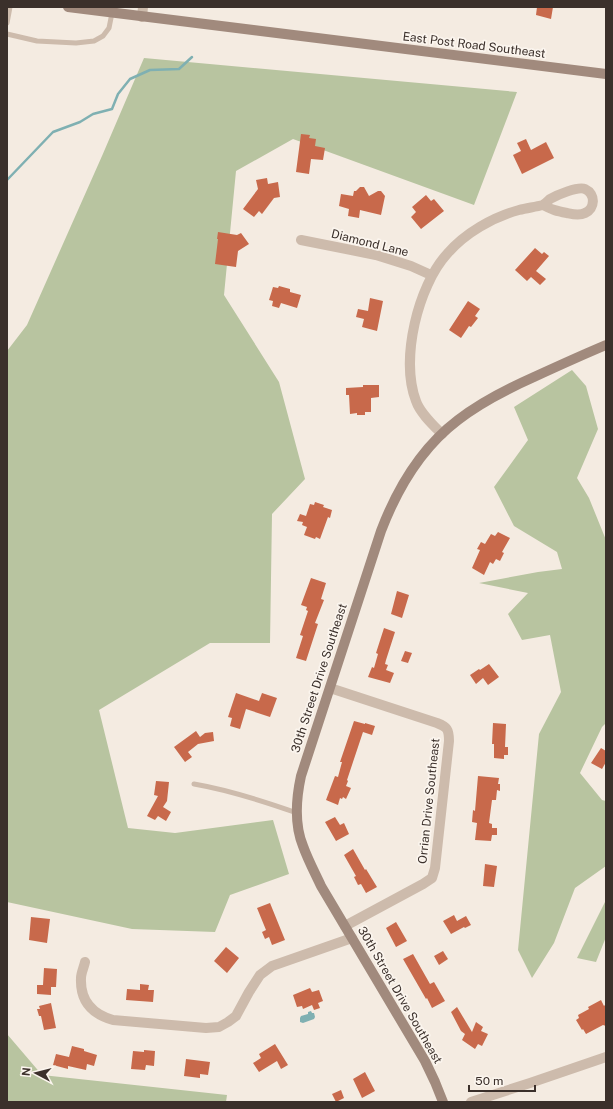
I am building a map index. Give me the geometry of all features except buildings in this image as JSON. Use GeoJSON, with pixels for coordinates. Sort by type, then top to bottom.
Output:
{"type":"FeatureCollection","features":[{"type":"Feature","properties":{"kind":"main road","name":"East Post Road Southeast"},"geometry":{"type":"LineString","coordinates":[[68,7],[112,13],[142,12],[338,41],[606,74]]}},
{"type":"Feature","properties":{"kind":"main road","name":"30th Street Drive Southeast"},"geometry":{"type":"LineString","coordinates":[[443,1102],[425,1061],[345,926],[307,856],[298,828],[298,790],[301,776],[388,511],[411,471],[442,434],[456,421],[488,399],[606,345]]}},
{"type":"Feature","properties":{"kind":"street"},"geometry":{"type":"LineString","coordinates":[[442,434],[430,422],[416,401],[410,375],[411,346],[416,317],[424,291],[431,275],[447,254],[468,234],[491,220],[519,210],[543,205]]}},
{"type":"Feature","properties":{"kind":"street","name":"Diamond Lane"},"geometry":{"type":"LineString","coordinates":[[301,240],[376,255],[411,266],[431,275]]}},
{"type":"Feature","properties":{"kind":"street","name":"Orrian Drive Southeast"},"geometry":{"type":"LineString","coordinates":[[330,688],[437,723],[445,726],[449,732],[436,861],[432,878],[345,926]]}},
{"type":"Feature","properties":{"kind":"street"},"geometry":{"type":"LineString","coordinates":[[85,962],[81,977],[82,991],[86,1003],[94,1012],[104,1017],[113,1020],[206,1028],[219,1027],[236,1016],[260,975],[272,966],[352,938]]}},
{"type":"Feature","properties":{"kind":"street"},"geometry":{"type":"LineString","coordinates":[[471,1102],[529,1084],[606,1057]]}},
{"type":"Feature","properties":{"kind":"lane"},"geometry":{"type":"LineString","coordinates":[[7,23],[10,7]]}},
{"type":"Feature","properties":{"kind":"lane"},"geometry":{"type":"LineString","coordinates":[[7,34],[36,41],[76,43],[94,41],[103,36],[109,28],[112,13]]}},
{"type":"Feature","properties":{"kind":"lane"},"geometry":{"type":"LineString","coordinates":[[194,784],[250,797],[297,813]]}},
{"type":"Feature","properties":{"kind":"green space"},"geometry":{"type":"Polygon","coordinates":[[[144,58],[517,92],[474,205],[293,139],[236,171],[224,295],[279,382],[305,479],[272,514],[270,643],[210,643],[99,710],[128,828],[175,833],[273,820],[289,874],[230,895],[215,932],[132,929],[7,902],[7,351],[27,325],[144,58]]]}},
{"type":"Feature","properties":{"kind":"green space"},"geometry":{"type":"Polygon","coordinates":[[[572,370],[586,386],[598,429],[577,478],[589,498],[606,540],[606,723],[602,727],[580,773],[602,800],[606,801],[606,866],[575,888],[554,943],[532,978],[518,950],[539,734],[561,692],[550,635],[522,640],[508,614],[528,593],[479,583],[562,569],[557,552],[514,526],[494,487],[528,440],[514,407],[572,370]]]}},
{"type":"Feature","properties":{"kind":"green space"},"geometry":{"type":"Polygon","coordinates":[[[606,900],[606,937],[596,962],[577,958],[606,900]]]}},
{"type":"Feature","properties":{"kind":"green space"},"geometry":{"type":"Polygon","coordinates":[[[7,1034],[42,1075],[227,1095],[226,1102],[7,1102],[7,1034]]]}},
{"type":"Feature","properties":{"kind":"water"},"geometry":{"type":"Polygon","coordinates":[[[311,1011],[314,1013],[314,1019],[303,1023],[300,1022],[301,1016],[308,1014],[308,1012],[311,1011]]]}},
{"type":"Feature","properties":{"kind":"waterway"},"geometry":{"type":"LineString","coordinates":[[7,180],[53,132],[80,122],[93,114],[112,109],[118,94],[130,79],[150,70],[179,69],[192,57]]}}]}
